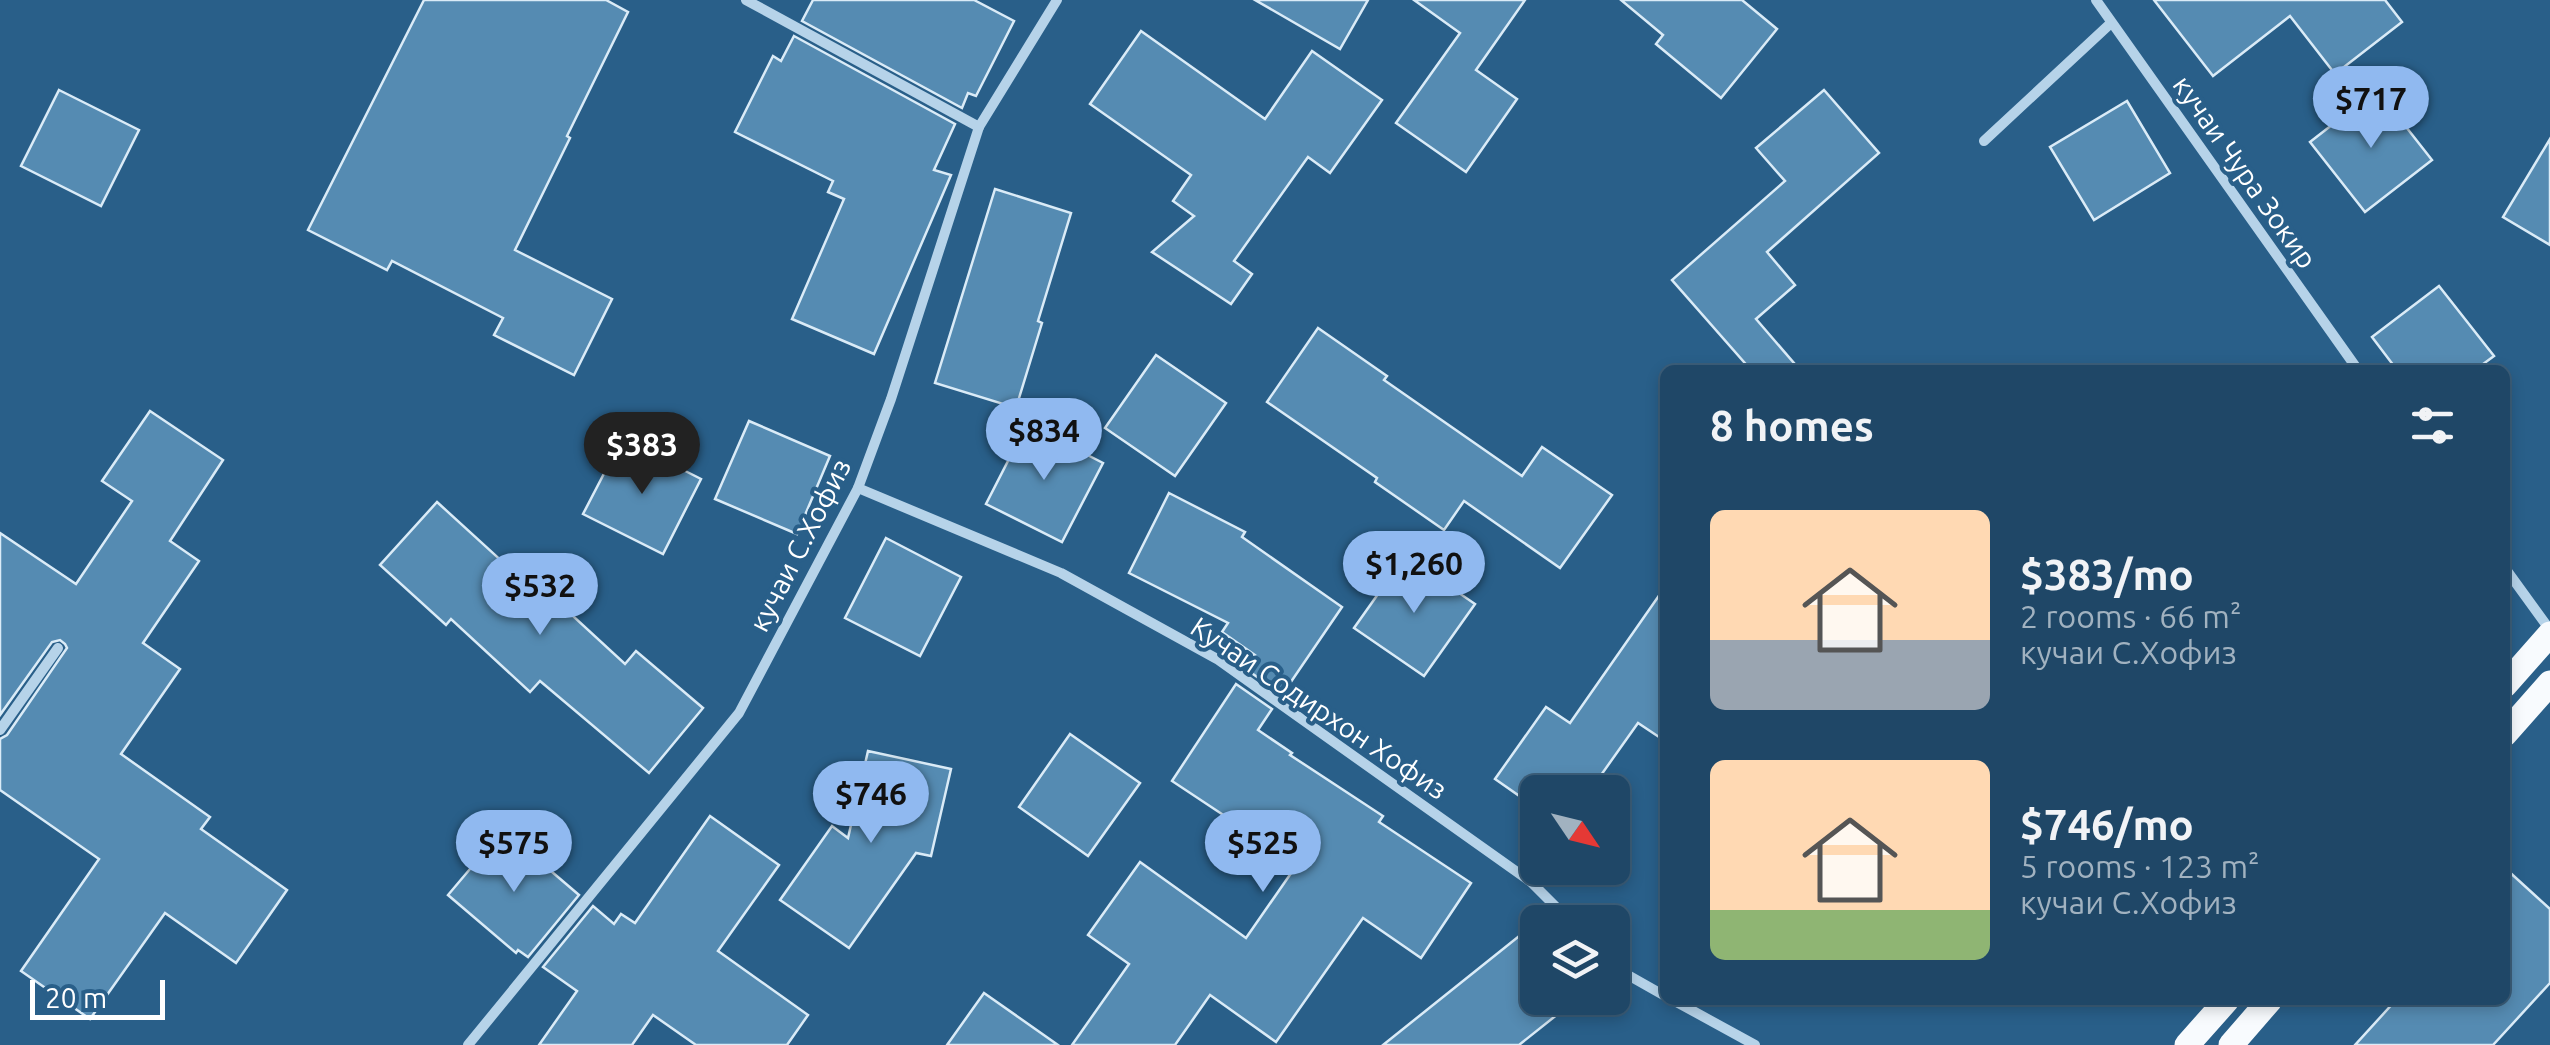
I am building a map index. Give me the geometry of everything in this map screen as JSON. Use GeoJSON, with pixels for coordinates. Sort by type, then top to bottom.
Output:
{"type":"FeatureCollection","features":[{"type":"Feature","properties":{"kind":"main road"},"geometry":{"type":"LineString","coordinates":[[2510,679],[2550,632]]}},
{"type":"Feature","properties":{"kind":"main road"},"geometry":{"type":"LineString","coordinates":[[2510,728],[2550,683]]}},
{"type":"Feature","properties":{"kind":"main road"},"geometry":{"type":"LineString","coordinates":[[2187,1045],[2223,1005]]}},
{"type":"Feature","properties":{"kind":"main road"},"geometry":{"type":"LineString","coordinates":[[2231,1045],[2266,1005]]}},
{"type":"Feature","properties":{"kind":"street"},"geometry":{"type":"LineString","coordinates":[[746,0],[980,127]]}},
{"type":"Feature","properties":{"kind":"street","name":"кучаи С.Хофиз"},"geometry":{"type":"LineString","coordinates":[[468,1045],[739,714],[858,488],[980,127],[1058,0]]}},
{"type":"Feature","properties":{"kind":"street","name":"кучаи Чура Зокир"},"geometry":{"type":"LineString","coordinates":[[2096,0],[2354,365]]}},
{"type":"Feature","properties":{"kind":"street"},"geometry":{"type":"LineString","coordinates":[[1984,142],[2111,23]]}},
{"type":"Feature","properties":{"kind":"street","name":"Кучаи Содирхон Хофиз"},"geometry":{"type":"LineString","coordinates":[[858,488],[1061,573],[1216,659],[1531,882],[1554,905]]}},
{"type":"Feature","properties":{"kind":"street"},"geometry":{"type":"LineString","coordinates":[[2510,575],[2550,632]]}},
{"type":"Feature","properties":{"kind":"street"},"geometry":{"type":"LineString","coordinates":[[0,730],[58,648]]}},
{"type":"Feature","properties":{"kind":"street"},"geometry":{"type":"LineString","coordinates":[[1630,976],[1660,993]]}},
{"type":"Feature","properties":{"kind":"street"},"geometry":{"type":"LineString","coordinates":[[1682,1005],[1755,1045]]}},
{"type":"Feature","properties":{"kind":"building"},"geometry":{"type":"Polygon","coordinates":[[[424,0],[606,0],[628,12],[515,250],[612,299],[574,375],[494,335],[503,318],[392,261],[387,270],[308,230],[424,0]]]}},
{"type":"Feature","properties":{"kind":"building"},"geometry":{"type":"Polygon","coordinates":[[[813,0],[974,0],[1014,21],[976,96],[968,93],[962,108],[802,21],[813,0]]]}},
{"type":"Feature","properties":{"kind":"building"},"geometry":{"type":"Polygon","coordinates":[[[1255,0],[1368,0],[1340,49],[1255,0]]]}},
{"type":"Feature","properties":{"kind":"building"},"geometry":{"type":"Polygon","coordinates":[[[1414,0],[1525,0],[1476,70],[1517,99],[1466,172],[1396,123],[1460,33],[1414,0]]]}},
{"type":"Feature","properties":{"kind":"building"},"geometry":{"type":"Polygon","coordinates":[[[1621,0],[1742,0],[1777,29],[1721,98],[1656,44],[1663,35],[1621,0]]]}},
{"type":"Feature","properties":{"kind":"building"},"geometry":{"type":"Polygon","coordinates":[[[2154,0],[2385,0],[2402,22],[2335,74],[2290,16],[2213,76],[2154,0]]]}},
{"type":"Feature","properties":{"kind":"building"},"geometry":{"type":"Polygon","coordinates":[[[1141,31],[1265,119],[1312,51],[1382,100],[1330,173],[1308,157],[1234,261],[1252,274],[1231,304],[1152,252],[1194,216],[1173,201],[1191,175],[1090,104],[1141,31]]]}},
{"type":"Feature","properties":{"kind":"building"},"geometry":{"type":"Polygon","coordinates":[[[794,36],[955,124],[934,170],[951,175],[874,354],[792,319],[844,199],[828,192],[833,181],[735,132],[773,56],[781,61],[794,36]]]}},
{"type":"Feature","properties":{"kind":"building"},"geometry":{"type":"Polygon","coordinates":[[[59,90],[139,130],[101,206],[21,166],[59,90]]]}},
{"type":"Feature","properties":{"kind":"building"},"geometry":{"type":"Polygon","coordinates":[[[1824,90],[1879,153],[1767,252],[1795,285],[1756,319],[1796,365],[1747,365],[1672,280],[1785,181],[1756,148],[1824,90]]]}},
{"type":"Feature","properties":{"kind":"building"},"geometry":{"type":"Polygon","coordinates":[[[2377,90],[2432,160],[2365,212],[2310,142],[2377,90]]]}},
{"type":"Feature","properties":{"kind":"building"},"geometry":{"type":"Polygon","coordinates":[[[2127,101],[2170,173],[2094,220],[2050,147],[2127,101]]]}},
{"type":"Feature","properties":{"kind":"building"},"geometry":{"type":"Polygon","coordinates":[[[2550,139],[2550,245],[2503,217],[2550,139]]]}},
{"type":"Feature","properties":{"kind":"building"},"geometry":{"type":"Polygon","coordinates":[[[995,189],[1071,213],[1016,408],[935,383],[995,189]]]}},
{"type":"Feature","properties":{"kind":"building"},"geometry":{"type":"Polygon","coordinates":[[[2439,286],[2494,356],[2482,365],[2393,365],[2372,337],[2439,286]]]}},
{"type":"Feature","properties":{"kind":"building"},"geometry":{"type":"Polygon","coordinates":[[[1318,328],[1387,376],[1384,380],[1522,476],[1542,447],[1612,495],[1560,568],[1464,501],[1444,530],[1267,402],[1318,328]]]}},
{"type":"Feature","properties":{"kind":"building"},"geometry":{"type":"Polygon","coordinates":[[[1156,355],[1226,403],[1175,476],[1105,428],[1156,355]]]}},
{"type":"Feature","properties":{"kind":"building"},"geometry":{"type":"Polygon","coordinates":[[[150,411],[223,460],[170,541],[199,561],[143,643],[180,669],[121,754],[210,817],[201,829],[287,890],[236,963],[165,913],[90,1019],[21,971],[99,859],[0,790],[0,739],[7,735],[67,648],[60,640],[52,642],[0,715],[0,533],[76,584],[132,501],[102,481],[150,411]]]}},
{"type":"Feature","properties":{"kind":"building"},"geometry":{"type":"Polygon","coordinates":[[[749,421],[830,456],[797,534],[715,499],[749,421]]]}},
{"type":"Feature","properties":{"kind":"building"},"geometry":{"type":"Polygon","coordinates":[[[1027,424],[1103,463],[1062,542],[986,504],[1027,424]]]}},
{"type":"Feature","properties":{"kind":"building"},"geometry":{"type":"Polygon","coordinates":[[[622,439],[701,479],[663,554],[583,514],[622,439]]]}},
{"type":"Feature","properties":{"kind":"building"},"geometry":{"type":"Polygon","coordinates":[[[1169,493],[1245,532],[1242,537],[1342,607],[1282,695],[1246,669],[1255,655],[1222,632],[1228,623],[1129,573],[1169,493]]]}},
{"type":"Feature","properties":{"kind":"building"},"geometry":{"type":"Polygon","coordinates":[[[437,502],[517,575],[522,569],[625,664],[636,651],[703,708],[649,773],[540,681],[530,692],[451,619],[446,625],[380,565],[437,502]]]}},
{"type":"Feature","properties":{"kind":"building"},"geometry":{"type":"Polygon","coordinates":[[[886,538],[961,577],[920,656],[845,618],[886,538]]]}},
{"type":"Feature","properties":{"kind":"building"},"geometry":{"type":"Polygon","coordinates":[[[1405,556],[1475,604],[1424,676],[1354,628],[1405,556]]]}},
{"type":"Feature","properties":{"kind":"building"},"geometry":{"type":"Polygon","coordinates":[[[1660,594],[1660,738],[1638,723],[1601,775],[1520,775],[1520,796],[1495,779],[1546,707],[1570,723],[1660,594]]]}},
{"type":"Feature","properties":{"kind":"building"},"geometry":{"type":"Polygon","coordinates":[[[1236,684],[1272,709],[1258,730],[1383,816],[1379,822],[1471,883],[1421,958],[1363,918],[1276,1042],[1210,995],[1175,1045],[1072,1045],[1129,964],[1088,935],[1140,862],[1246,938],[1296,866],[1172,781],[1236,684]]]}},
{"type":"Feature","properties":{"kind":"building"},"geometry":{"type":"Polygon","coordinates":[[[1070,734],[1140,783],[1088,856],[1019,807],[1070,734]]]}},
{"type":"Feature","properties":{"kind":"building"},"geometry":{"type":"Polygon","coordinates":[[[868,751],[951,769],[931,856],[916,853],[849,948],[780,900],[832,826],[848,838],[868,751]]]}},
{"type":"Feature","properties":{"kind":"building"},"geometry":{"type":"Polygon","coordinates":[[[710,816],[779,865],[718,951],[808,1015],[787,1045],[696,1045],[653,1015],[632,1045],[539,1045],[577,991],[543,967],[593,906],[614,924],[621,914],[635,923],[710,816]]]}},
{"type":"Feature","properties":{"kind":"building"},"geometry":{"type":"Polygon","coordinates":[[[503,830],[579,895],[528,957],[518,950],[516,953],[448,895],[503,830]]]}},
{"type":"Feature","properties":{"kind":"building"},"geometry":{"type":"Polygon","coordinates":[[[2510,873],[2550,909],[2550,983],[2493,1045],[2355,1045],[2391,1005],[2510,1005],[2510,873]]]}},
{"type":"Feature","properties":{"kind":"building"},"geometry":{"type":"Polygon","coordinates":[[[1520,935],[1520,1015],[1557,1015],[1519,1045],[1383,1045],[1520,935]]]}},
{"type":"Feature","properties":{"kind":"building"},"geometry":{"type":"Polygon","coordinates":[[[984,993],[1058,1045],[947,1045],[984,993]]]}}]}
